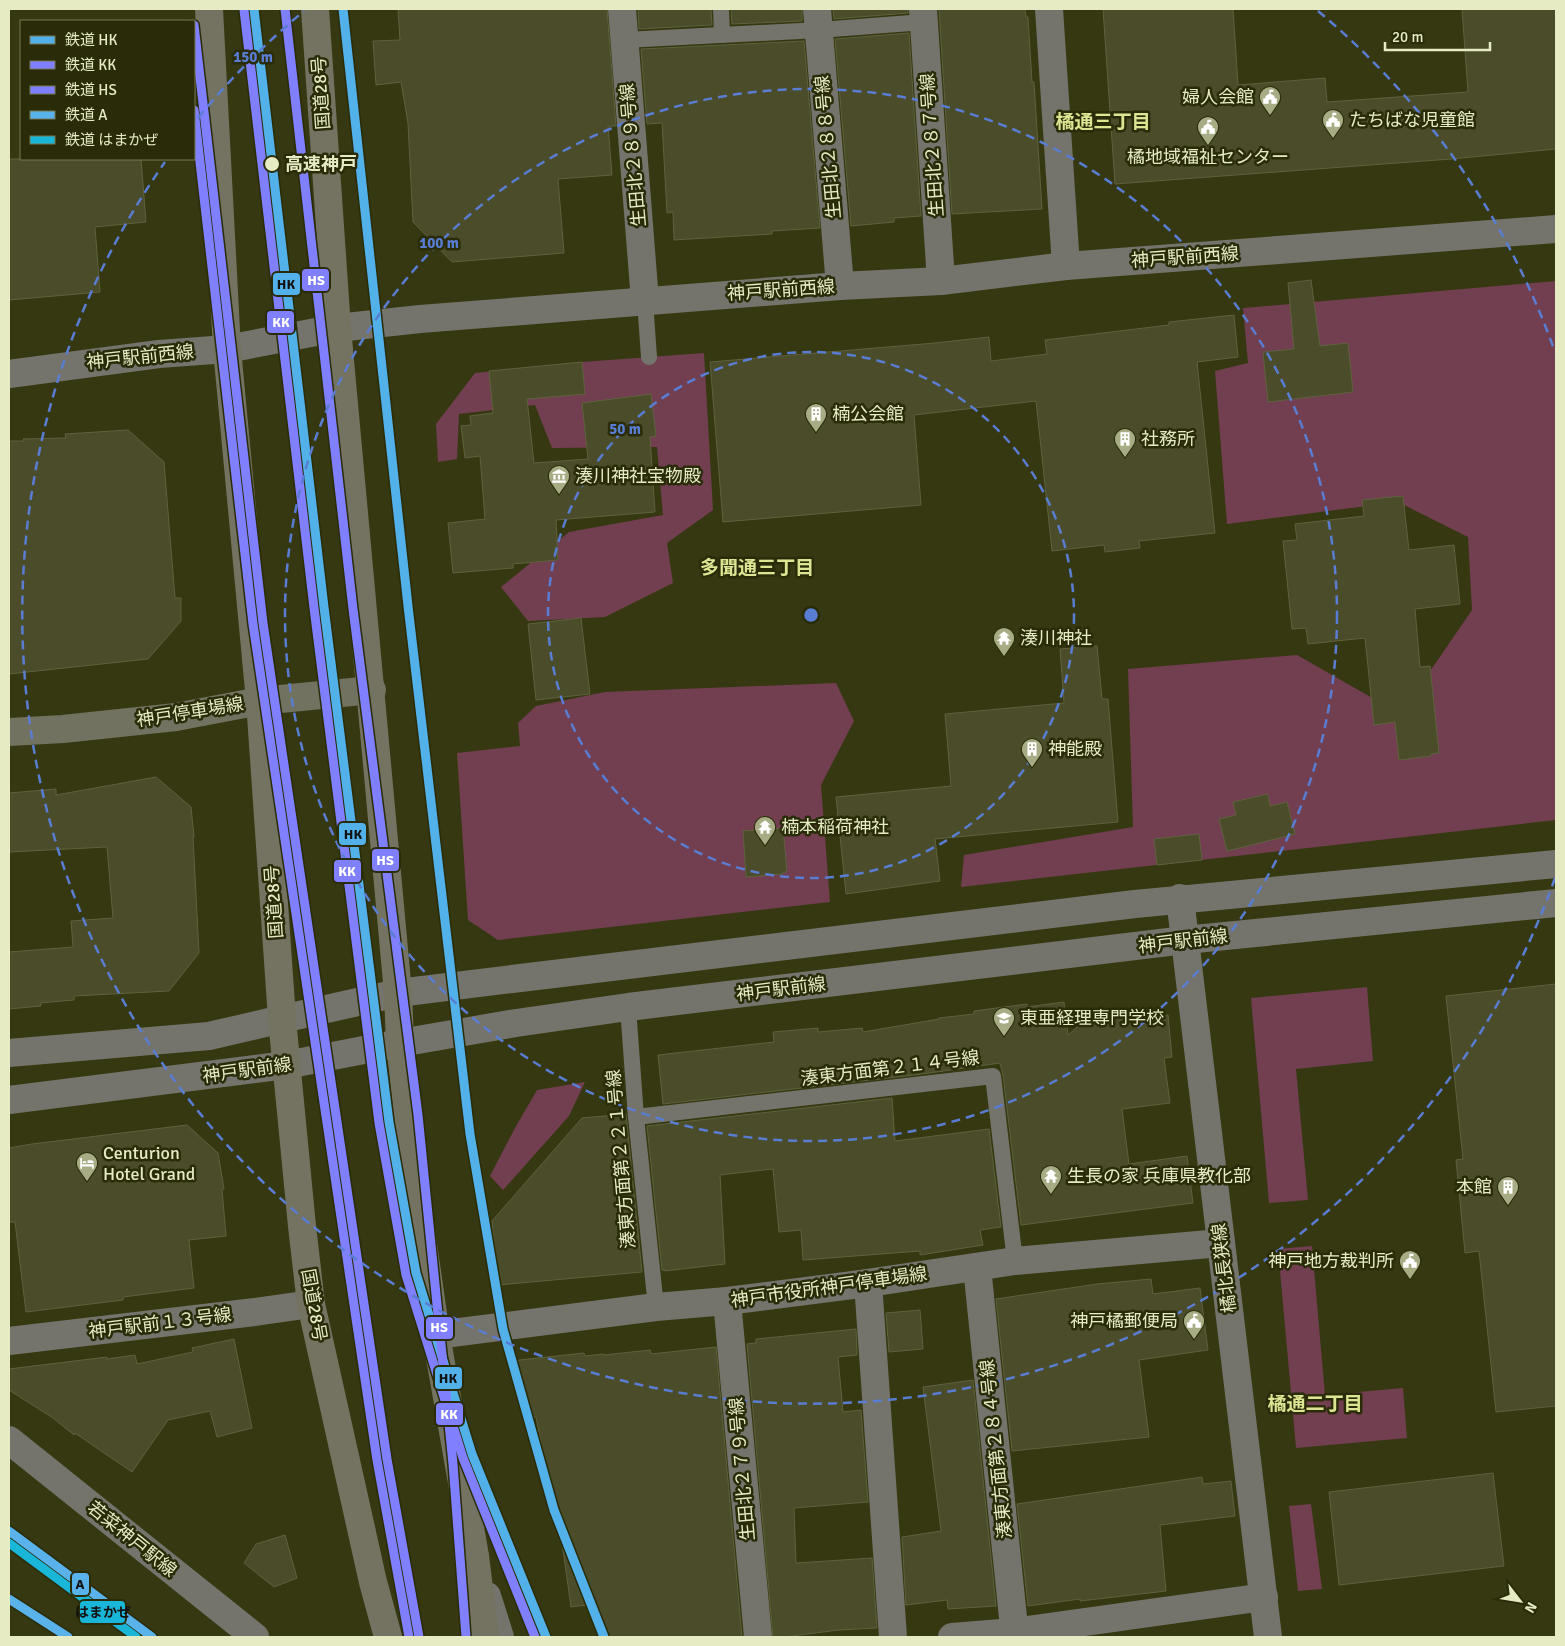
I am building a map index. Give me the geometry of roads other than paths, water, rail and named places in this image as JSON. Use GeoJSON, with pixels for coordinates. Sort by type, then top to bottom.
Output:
{"type":"FeatureCollection","features":[{"type":"Feature","properties":{"kind":"highway","name":"国道28号"},"geometry":{"type":"LineString","coordinates":[[209,9],[227,349],[260,701],[282,1019],[302,1226],[311,1304],[373,1582],[388,1637]]}},
{"type":"Feature","properties":{"kind":"highway","name":"国道28号"},"geometry":{"type":"LineString","coordinates":[[315,9],[337,328],[372,690],[398,993],[400,1043],[419,1216],[436,1335],[475,1556],[485,1637]]}},
{"type":"Feature","properties":{"kind":"main road","name":"神戸停車場線"},"geometry":{"type":"LineString","coordinates":[[9,732],[63,729],[176,716],[260,701],[372,690]]}},
{"type":"Feature","properties":{"kind":"street","name":"生田北２８９号線"},"geometry":{"type":"LineString","coordinates":[[622,9],[645,301]]}},
{"type":"Feature","properties":{"kind":"street"},"geometry":{"type":"LineString","coordinates":[[1049,9],[1066,266]]}},
{"type":"Feature","properties":{"kind":"street","name":"生田北２８７号線"},"geometry":{"type":"LineString","coordinates":[[924,15],[941,281]]}},
{"type":"Feature","properties":{"kind":"street","name":"生田北２８８号線"},"geometry":{"type":"LineString","coordinates":[[818,19],[840,286]]}},
{"type":"Feature","properties":{"kind":"street","name":"神戸駅前西線"},"geometry":{"type":"LineString","coordinates":[[9,374],[159,354],[227,349],[337,328],[420,319],[840,286],[941,281],[1066,266],[1556,229]]}},
{"type":"Feature","properties":{"kind":"street"},"geometry":{"type":"LineString","coordinates":[[9,1053],[208,1036],[398,993],[1180,898],[1556,864]]}},
{"type":"Feature","properties":{"kind":"street","name":"橘北長狭線"},"geometry":{"type":"LineString","coordinates":[[1180,898],[1268,1637]]}},
{"type":"Feature","properties":{"kind":"street","name":"神戸駅前線"},"geometry":{"type":"LineString","coordinates":[[9,1100],[286,1065],[516,1023],[628,1007],[1185,940],[1556,903]]}},
{"type":"Feature","properties":{"kind":"street","name":"神戸市役所神戸停車場線"},"geometry":{"type":"LineString","coordinates":[[436,1335],[656,1307],[727,1301],[868,1283],[1015,1261],[1221,1243]]}},
{"type":"Feature","properties":{"kind":"street","name":"湊東方面第２８４号線"},"geometry":{"type":"LineString","coordinates":[[977,1267],[1014,1634]]}},
{"type":"Feature","properties":{"kind":"street"},"geometry":{"type":"LineString","coordinates":[[868,1283],[893,1637]]}},
{"type":"Feature","properties":{"kind":"street","name":"生田北２７９号線"},"geometry":{"type":"LineString","coordinates":[[727,1301],[758,1637]]}},
{"type":"Feature","properties":{"kind":"street","name":"神戸駅前１３号線"},"geometry":{"type":"LineString","coordinates":[[9,1341],[311,1304]]}},
{"type":"Feature","properties":{"kind":"street","name":"若菜神戸駅線"},"geometry":{"type":"LineString","coordinates":[[9,1440],[255,1637]]}},
{"type":"Feature","properties":{"kind":"street"},"geometry":{"type":"LineString","coordinates":[[475,1556],[500,1637]]}},
{"type":"Feature","properties":{"kind":"street"},"geometry":{"type":"LineString","coordinates":[[952,1637],[1014,1634],[1264,1597]]}},
{"type":"Feature","properties":{"kind":"lane"},"geometry":{"type":"LineString","coordinates":[[721,9],[722,35]]}},
{"type":"Feature","properties":{"kind":"lane"},"geometry":{"type":"LineString","coordinates":[[624,40],[722,35],[818,19],[924,15]]}},
{"type":"Feature","properties":{"kind":"lane"},"geometry":{"type":"LineString","coordinates":[[645,301],[649,357]]}},
{"type":"Feature","properties":{"kind":"lane","name":"湊東方面第２２１号線"},"geometry":{"type":"LineString","coordinates":[[628,1007],[636,1117],[656,1307]]}},
{"type":"Feature","properties":{"kind":"lane","name":"湊東方面第２１４号線"},"geometry":{"type":"LineString","coordinates":[[636,1117],[993,1076],[1015,1261]]}},
{"type":"Feature","properties":{"kind":"rail line","name":"HK"},"geometry":{"type":"LineString","coordinates":[[254,9],[324,607],[389,1122],[416,1273],[472,1454],[546,1637]]}},
{"type":"Feature","properties":{"kind":"rail line","name":"HS"},"geometry":{"type":"LineString","coordinates":[[285,9],[353,609],[418,1115],[453,1464],[466,1637]]}},
{"type":"Feature","properties":{"kind":"rail line","name":"HK"},"geometry":{"type":"LineString","coordinates":[[343,9],[408,606],[470,1134],[503,1329],[554,1510],[604,1637]]}},
{"type":"Feature","properties":{"kind":"rail line","name":"KK"},"geometry":{"type":"LineString","coordinates":[[244,10],[314,608],[379,1123],[406,1275],[463,1458],[535,1637]]}},
{"type":"Feature","properties":{"kind":"rail line","name":"HS"},"geometry":{"type":"LineString","coordinates":[[195,34],[263,623],[387,1459],[419,1637]]}},
{"type":"Feature","properties":{"kind":"rail line","name":"KK"},"geometry":{"type":"LineString","coordinates":[[195,119],[253,624],[377,1460],[409,1637]]}},
{"type":"Feature","properties":{"kind":"rail line","name":"A"},"geometry":{"type":"LineString","coordinates":[[9,1531],[152,1637]]}},
{"type":"Feature","properties":{"kind":"rail line","name":"はまかぜ"},"geometry":{"type":"LineString","coordinates":[[9,1543],[136,1637]]}},
{"type":"Feature","properties":{"kind":"rail line","name":"A"},"geometry":{"type":"LineString","coordinates":[[9,1599],[68,1637]]}},
{"type":"Feature","properties":{"kind":"place","name":"婦人会館"},"geometry":{"type":"Point","coordinates":[1270,116]}},
{"type":"Feature","properties":{"kind":"place","name":"たちばな児童館"},"geometry":{"type":"Point","coordinates":[1333,139]}},
{"type":"Feature","properties":{"kind":"place","name":"橘地域福祉センター"},"geometry":{"type":"Point","coordinates":[1208,146]}},
{"type":"Feature","properties":{"kind":"place","name":"高速神戸"},"geometry":{"type":"Point","coordinates":[272,164]}},
{"type":"Feature","properties":{"kind":"place","name":"楠公会館"},"geometry":{"type":"Point","coordinates":[816,433]}},
{"type":"Feature","properties":{"kind":"place","name":"社務所"},"geometry":{"type":"Point","coordinates":[1125,458]}},
{"type":"Feature","properties":{"kind":"place","name":"湊川神社宝物殿"},"geometry":{"type":"Point","coordinates":[559,495]}},
{"type":"Feature","properties":{"kind":"place","name":"湊川神社"},"geometry":{"type":"Point","coordinates":[1004,657]}},
{"type":"Feature","properties":{"kind":"place","name":"神能殿"},"geometry":{"type":"Point","coordinates":[1032,768]}},
{"type":"Feature","properties":{"kind":"place","name":"楠本稲荷神社"},"geometry":{"type":"Point","coordinates":[765,846]}},
{"type":"Feature","properties":{"kind":"place","name":"東亜経理専門学校"},"geometry":{"type":"Point","coordinates":[1004,1037]}},
{"type":"Feature","properties":{"kind":"place","name":"Centurion Hotel Grand"},"geometry":{"type":"Point","coordinates":[87,1182]}},
{"type":"Feature","properties":{"kind":"place","name":"生長の家 兵庫県教化部"},"geometry":{"type":"Point","coordinates":[1051,1195]}},
{"type":"Feature","properties":{"kind":"place","name":"本館"},"geometry":{"type":"Point","coordinates":[1508,1206]}},
{"type":"Feature","properties":{"kind":"place","name":"神戸地方裁判所"},"geometry":{"type":"Point","coordinates":[1410,1280]}},
{"type":"Feature","properties":{"kind":"place","name":"神戸橘郵便局"},"geometry":{"type":"Point","coordinates":[1194,1340]}},
{"type":"Feature","properties":{"kind":"district","name":"橘通三丁目"},"geometry":{"type":"Point","coordinates":[1103,121]}},
{"type":"Feature","properties":{"kind":"district","name":"多聞通三丁目"},"geometry":{"type":"Point","coordinates":[757,567]}},
{"type":"Feature","properties":{"kind":"district","name":"橘通二丁目"},"geometry":{"type":"Point","coordinates":[1315,1403]}}]}
